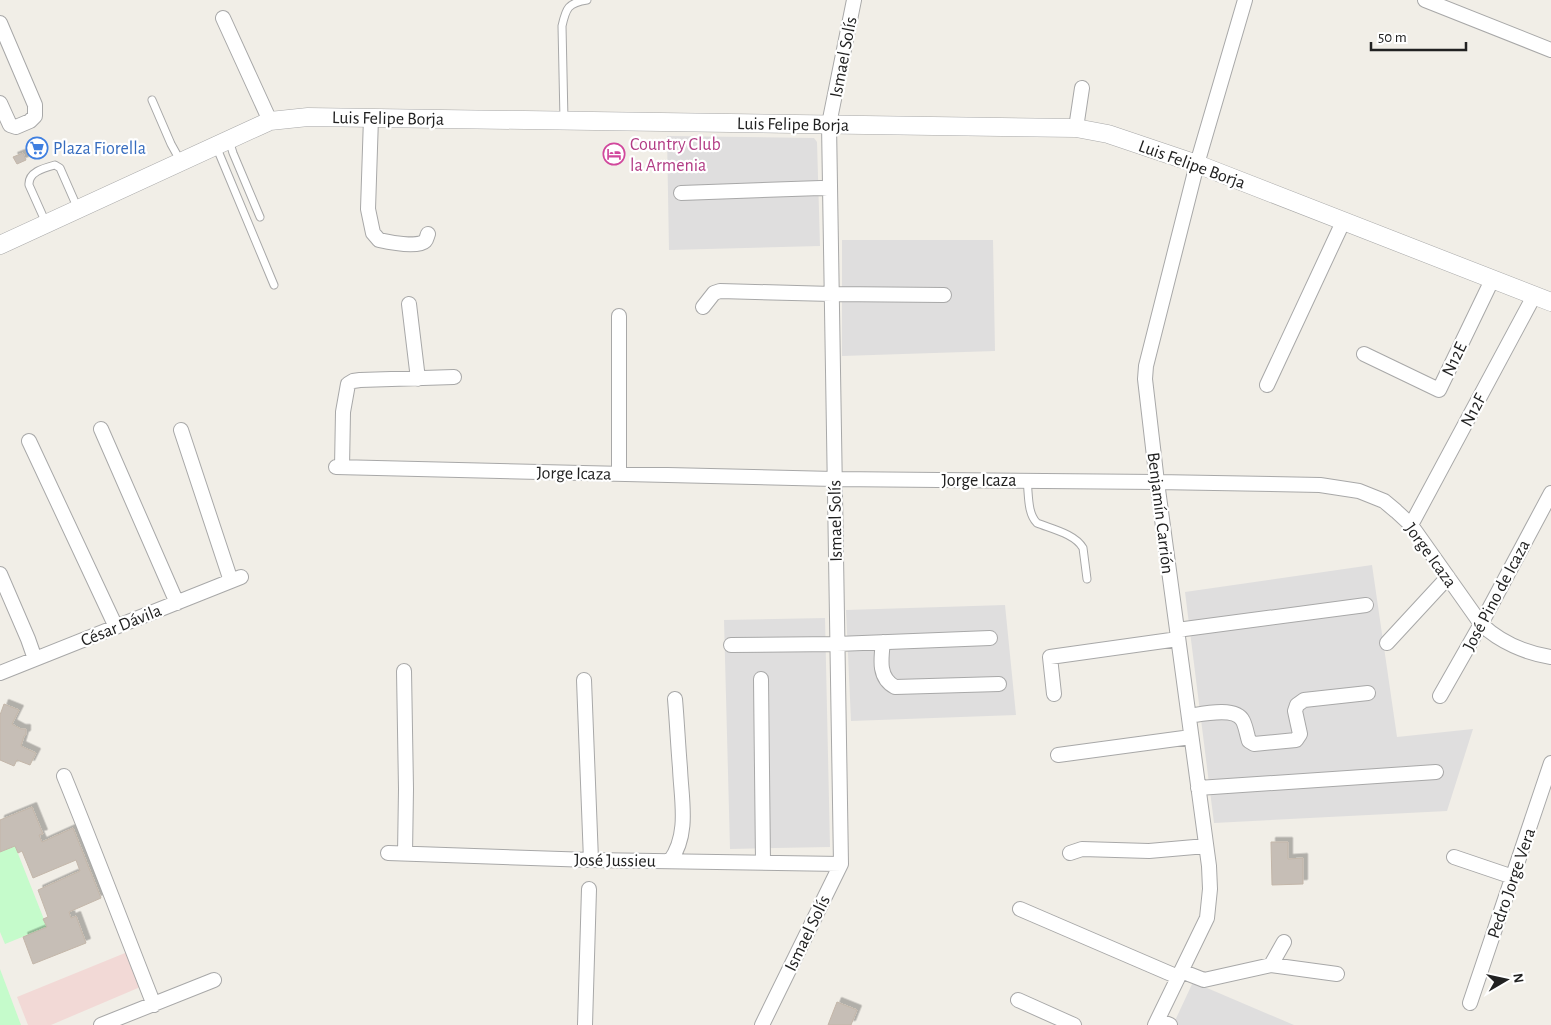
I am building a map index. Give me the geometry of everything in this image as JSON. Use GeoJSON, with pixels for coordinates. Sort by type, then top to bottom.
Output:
{"type":"FeatureCollection","features":[{"type":"Feature","properties":{"kind":"street","name":"Ismael Solís"},"geometry":{"type":"LineString","coordinates":[[762,1025],[841,864],[829,124],[854,0]]}},
{"type":"Feature","properties":{"kind":"street","name":"Benjamín Carrión"},"geometry":{"type":"LineString","coordinates":[[1161,1023],[1179,974],[1207,918],[1210,889],[1206,846],[1146,393],[1146,366],[1197,164],[1245,0]]}},
{"type":"Feature","properties":{"kind":"street"},"geometry":{"type":"LineString","coordinates":[[1425,0],[1445,4],[1551,50]]}},
{"type":"Feature","properties":{"kind":"street"},"geometry":{"type":"LineString","coordinates":[[223,18],[270,121]]}},
{"type":"Feature","properties":{"kind":"street"},"geometry":{"type":"LineString","coordinates":[[0,23],[35,105],[35,116],[30,121],[16,127],[10,125],[0,103]]}},
{"type":"Feature","properties":{"kind":"street"},"geometry":{"type":"LineString","coordinates":[[1076,128],[1082,88]]}},
{"type":"Feature","properties":{"kind":"street","name":"Luis Felipe Borja"},"geometry":{"type":"LineString","coordinates":[[0,245],[270,121],[308,117],[1076,128],[1115,136],[1197,164],[1551,302]]}},
{"type":"Feature","properties":{"kind":"street"},"geometry":{"type":"LineString","coordinates":[[371,118],[368,208],[373,233],[379,240],[412,244],[419,244],[425,241],[428,234]]}},
{"type":"Feature","properties":{"kind":"street"},"geometry":{"type":"LineString","coordinates":[[680,193],[830,189]]}},
{"type":"Feature","properties":{"kind":"street"},"geometry":{"type":"LineString","coordinates":[[1267,385],[1343,222]]}},
{"type":"Feature","properties":{"kind":"street","name":"N12E"},"geometry":{"type":"LineString","coordinates":[[1364,354],[1439,390],[1492,280]]}},
{"type":"Feature","properties":{"kind":"street"},"geometry":{"type":"LineString","coordinates":[[703,307],[714,293],[720,291],[944,295]]}},
{"type":"Feature","properties":{"kind":"street","name":"N12F"},"geometry":{"type":"LineString","coordinates":[[1411,525],[1534,296]]}},
{"type":"Feature","properties":{"kind":"street"},"geometry":{"type":"LineString","coordinates":[[409,304],[418,379],[454,377]]}},
{"type":"Feature","properties":{"kind":"street"},"geometry":{"type":"LineString","coordinates":[[619,316],[619,474]]}},
{"type":"Feature","properties":{"kind":"street","name":"Jorge Icaza"},"geometry":{"type":"LineString","coordinates":[[418,379],[360,380],[348,384],[339,467],[834,479],[1320,485],[1345,488],[1359,491],[1384,501],[1411,525],[1481,624],[1490,633],[1535,654],[1551,657]]}},
{"type":"Feature","properties":{"kind":"street"},"geometry":{"type":"LineString","coordinates":[[100,430],[177,603]]}},
{"type":"Feature","properties":{"kind":"street","name":"César Dávila"},"geometry":{"type":"LineString","coordinates":[[0,673],[236,579],[181,430]]}},
{"type":"Feature","properties":{"kind":"street"},"geometry":{"type":"LineString","coordinates":[[30,441],[116,627]]}},
{"type":"Feature","properties":{"kind":"street","name":"José Pino de Icaza"},"geometry":{"type":"LineString","coordinates":[[1440,696],[1549,501]]}},
{"type":"Feature","properties":{"kind":"street"},"geometry":{"type":"LineString","coordinates":[[0,574],[35,659]]}},
{"type":"Feature","properties":{"kind":"street"},"geometry":{"type":"LineString","coordinates":[[1387,643],[1448,577]]}},
{"type":"Feature","properties":{"kind":"street"},"geometry":{"type":"LineString","coordinates":[[1054,694],[1050,657],[1366,605]]}},
{"type":"Feature","properties":{"kind":"street"},"geometry":{"type":"LineString","coordinates":[[731,645],[837,644],[990,638]]}},
{"type":"Feature","properties":{"kind":"street"},"geometry":{"type":"LineString","coordinates":[[883,642],[881,662],[883,673],[888,683],[895,687],[999,684]]}},
{"type":"Feature","properties":{"kind":"street"},"geometry":{"type":"LineString","coordinates":[[404,671],[405,854]]}},
{"type":"Feature","properties":{"kind":"street"},"geometry":{"type":"LineString","coordinates":[[761,679],[762,862]]}},
{"type":"Feature","properties":{"kind":"street"},"geometry":{"type":"LineString","coordinates":[[584,680],[591,860]]}},
{"type":"Feature","properties":{"kind":"street"},"geometry":{"type":"LineString","coordinates":[[1188,716],[1224,712],[1235,714],[1242,719],[1248,741],[1254,744],[1296,740],[1300,734],[1295,711],[1297,705],[1304,700],[1368,693]]}},
{"type":"Feature","properties":{"kind":"street"},"geometry":{"type":"LineString","coordinates":[[670,861],[676,853],[683,816],[675,698]]}},
{"type":"Feature","properties":{"kind":"street"},"geometry":{"type":"LineString","coordinates":[[1058,755],[1191,737]]}},
{"type":"Feature","properties":{"kind":"street","name":"Pedro Jorge Vera"},"geometry":{"type":"LineString","coordinates":[[1470,1002],[1551,762]]}},
{"type":"Feature","properties":{"kind":"street"},"geometry":{"type":"LineString","coordinates":[[1198,788],[1436,772]]}},
{"type":"Feature","properties":{"kind":"street"},"geometry":{"type":"LineString","coordinates":[[64,776],[154,1005]]}},
{"type":"Feature","properties":{"kind":"street"},"geometry":{"type":"LineString","coordinates":[[1070,853],[1082,849],[1149,852],[1206,846]]}},
{"type":"Feature","properties":{"kind":"street","name":"José Jussieu"},"geometry":{"type":"LineString","coordinates":[[388,853],[591,860],[841,864]]}},
{"type":"Feature","properties":{"kind":"street"},"geometry":{"type":"LineString","coordinates":[[1454,857],[1513,877]]}},
{"type":"Feature","properties":{"kind":"street"},"geometry":{"type":"LineString","coordinates":[[585,1025],[589,889]]}},
{"type":"Feature","properties":{"kind":"street"},"geometry":{"type":"LineString","coordinates":[[1020,909],[1179,974],[1204,980],[1271,965],[1337,974]]}},
{"type":"Feature","properties":{"kind":"street"},"geometry":{"type":"LineString","coordinates":[[1271,965],[1284,942]]}},
{"type":"Feature","properties":{"kind":"street"},"geometry":{"type":"LineString","coordinates":[[102,1025],[214,980]]}},
{"type":"Feature","properties":{"kind":"street"},"geometry":{"type":"LineString","coordinates":[[1018,1000],[1074,1025]]}},
{"type":"Feature","properties":{"kind":"lane"},"geometry":{"type":"LineString","coordinates":[[564,120],[562,26],[565,11],[574,2],[587,0]]}},
{"type":"Feature","properties":{"kind":"lane"},"geometry":{"type":"LineString","coordinates":[[152,100],[181,162]]}},
{"type":"Feature","properties":{"kind":"lane"},"geometry":{"type":"LineString","coordinates":[[223,143],[233,153],[260,217]]}},
{"type":"Feature","properties":{"kind":"lane"},"geometry":{"type":"LineString","coordinates":[[223,143],[274,285]]}},
{"type":"Feature","properties":{"kind":"lane"},"geometry":{"type":"LineString","coordinates":[[46,224],[29,184],[28,179],[31,174],[55,165],[60,168],[78,209]]}},
{"type":"Feature","properties":{"kind":"lane"},"geometry":{"type":"LineString","coordinates":[[1027,481],[1034,520],[1037,523],[1075,538],[1081,544],[1087,579]]}},
{"type":"Feature","properties":{"kind":"shaded area"},"geometry":{"type":"Polygon","coordinates":[[[667,136],[814,138],[817,142],[820,246],[669,250],[667,136]]]}},
{"type":"Feature","properties":{"kind":"shaded area"},"geometry":{"type":"Polygon","coordinates":[[[842,240],[993,240],[995,351],[842,356],[842,240]]]}},
{"type":"Feature","properties":{"kind":"shaded area"},"geometry":{"type":"Polygon","coordinates":[[[1372,565],[1397,737],[1473,729],[1447,811],[1214,823],[1185,592],[1372,565]]]}},
{"type":"Feature","properties":{"kind":"shaded area"},"geometry":{"type":"Polygon","coordinates":[[[1005,605],[1016,715],[851,721],[846,610],[1005,605]]]}},
{"type":"Feature","properties":{"kind":"shaded area"},"geometry":{"type":"Polygon","coordinates":[[[825,618],[830,847],[730,849],[724,620],[825,618]]]}},
{"type":"Feature","properties":{"kind":"shaded area"},"geometry":{"type":"Polygon","coordinates":[[[130,951],[145,985],[51,1025],[28,1025],[17,997],[130,951]]]}},
{"type":"Feature","properties":{"kind":"shaded area"},"geometry":{"type":"Polygon","coordinates":[[[1193,982],[1294,1025],[1173,1025],[1193,982]]]}},
{"type":"Feature","properties":{"kind":"green space"},"geometry":{"type":"Polygon","coordinates":[[[15,846],[47,927],[5,944],[0,932],[0,852],[15,846]]]}},
{"type":"Feature","properties":{"kind":"green space"},"geometry":{"type":"Polygon","coordinates":[[[0,969],[21,1025],[0,1025],[0,969]]]}},
{"type":"Feature","properties":{"kind":"building"},"geometry":{"type":"Polygon","coordinates":[[[23,153],[26,160],[17,164],[13,157],[23,153]]]}},
{"type":"Feature","properties":{"kind":"building"},"geometry":{"type":"Polygon","coordinates":[[[4,704],[19,710],[12,724],[21,729],[26,729],[26,735],[21,746],[36,753],[30,765],[17,760],[14,766],[0,760],[0,715],[4,704]]]}},
{"type":"Feature","properties":{"kind":"building"},"geometry":{"type":"Polygon","coordinates":[[[32,807],[43,834],[39,835],[42,842],[73,828],[101,898],[69,912],[71,918],[76,916],[86,943],[33,964],[23,937],[47,927],[43,919],[48,917],[38,890],[80,871],[76,860],[33,878],[22,851],[18,853],[15,846],[0,852],[0,820],[32,807]]]}},
{"type":"Feature","properties":{"kind":"building"},"geometry":{"type":"Polygon","coordinates":[[[1271,842],[1288,842],[1288,859],[1303,858],[1303,884],[1272,885],[1271,842]]]}},
{"type":"Feature","properties":{"kind":"building"},"geometry":{"type":"Polygon","coordinates":[[[837,1002],[857,1010],[851,1025],[828,1025],[837,1002]]]}},
{"type":"Feature","properties":{"kind":"place","name":"Plaza Fiorella"},"geometry":{"type":"Point","coordinates":[37,148]}},
{"type":"Feature","properties":{"kind":"place","name":"Country Club la Armenia"},"geometry":{"type":"Point","coordinates":[614,154]}}]}
